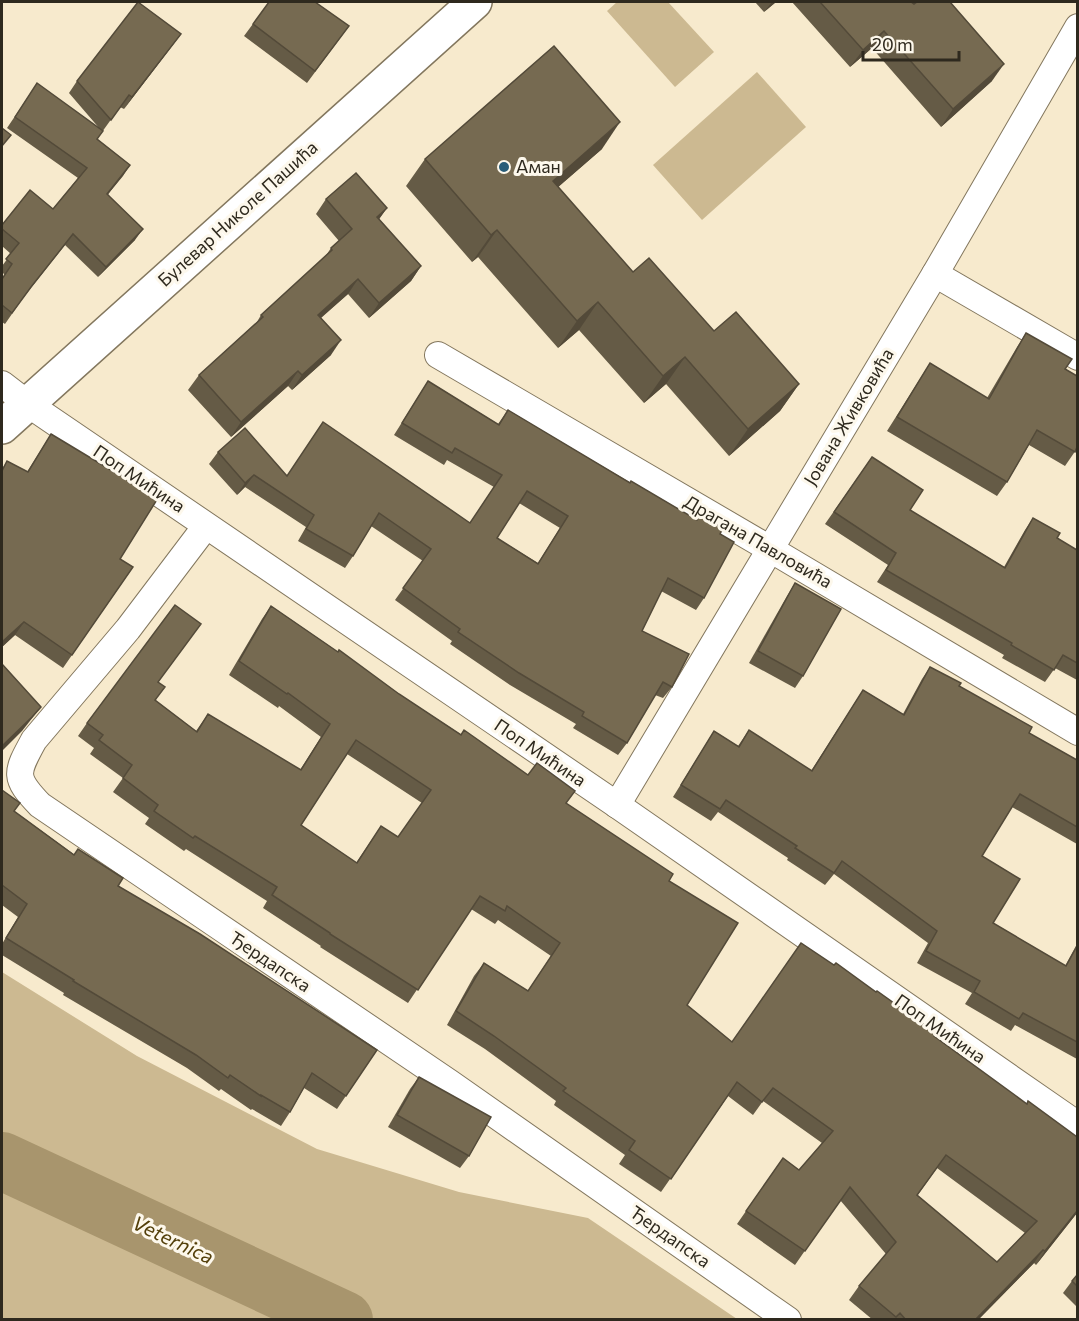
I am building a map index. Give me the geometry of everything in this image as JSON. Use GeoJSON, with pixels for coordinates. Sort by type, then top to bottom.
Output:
{"type":"FeatureCollection","features":[{"type":"Feature","properties":{"kind":"main road","name":"Булевар Николе Пашића"},"geometry":{"type":"LineString","coordinates":[[2,427],[475,2]]}},
{"type":"Feature","properties":{"kind":"street","name":"Јована Живковића"},"geometry":{"type":"LineString","coordinates":[[617,805],[935,274],[1077,27]]}},
{"type":"Feature","properties":{"kind":"street"},"geometry":{"type":"LineString","coordinates":[[935,274],[1077,357]]}},
{"type":"Feature","properties":{"kind":"street","name":"Драгана Павловића"},"geometry":{"type":"LineString","coordinates":[[438,355],[1077,732]]}},
{"type":"Feature","properties":{"kind":"street","name":"Поп Мићина"},"geometry":{"type":"LineString","coordinates":[[2,384],[27,404],[617,805],[1077,1125]]}},
{"type":"Feature","properties":{"kind":"street","name":"Ђердапска"},"geometry":{"type":"LineString","coordinates":[[206,526],[128,629],[34,740],[24,759],[19,776],[24,789],[40,805],[450,1083],[788,1320]]}},
{"type":"Feature","properties":{"kind":"shaded area"},"geometry":{"type":"Polygon","coordinates":[[[617,2],[668,2],[714,52],[675,87],[607,11],[617,2]]]}},
{"type":"Feature","properties":{"kind":"shaded area"},"geometry":{"type":"Polygon","coordinates":[[[757,72],[806,127],[702,220],[653,165],[757,72]]]}},
{"type":"Feature","properties":{"kind":"shaded area"},"geometry":{"type":"Polygon","coordinates":[[[2,972],[137,1056],[317,1149],[459,1192],[588,1218],[737,1319],[2,1319],[2,972]]]}},
{"type":"Feature","properties":{"kind":"building"},"geometry":{"type":"Polygon","coordinates":[[[138,2],[181,34],[132,97],[129,95],[111,120],[77,81],[138,2]]]}},
{"type":"Feature","properties":{"kind":"building"},"geometry":{"type":"Polygon","coordinates":[[[269,2],[315,2],[349,26],[315,71],[253,24],[269,2]]]}},
{"type":"Feature","properties":{"kind":"building"},"geometry":{"type":"Polygon","coordinates":[[[820,2],[911,2],[914,4],[917,2],[950,2],[1004,64],[953,109],[884,31],[863,50],[820,2]]]}},
{"type":"Feature","properties":{"kind":"building"},"geometry":{"type":"Polygon","coordinates":[[[554,46],[620,122],[553,181],[633,272],[649,258],[714,331],[736,312],[799,384],[748,429],[685,357],[663,376],[598,302],[577,321],[497,230],[491,235],[425,159],[554,46]]]}},
{"type":"Feature","properties":{"kind":"building"},"geometry":{"type":"Polygon","coordinates":[[[37,83],[103,131],[97,139],[130,165],[107,194],[143,229],[106,267],[73,234],[12,313],[2,305],[2,279],[12,264],[6,259],[19,243],[2,229],[2,225],[30,190],[53,209],[87,168],[15,117],[37,83]]]}},
{"type":"Feature","properties":{"kind":"building"},"geometry":{"type":"Polygon","coordinates":[[[2,128],[11,135],[2,146],[2,128]]]}},
{"type":"Feature","properties":{"kind":"building"},"geometry":{"type":"Polygon","coordinates":[[[356,173],[387,208],[377,217],[421,266],[379,303],[358,279],[318,315],[341,340],[302,375],[298,371],[241,422],[199,375],[263,317],[261,315],[352,229],[326,199],[356,173]]]}},
{"type":"Feature","properties":{"kind":"building"},"geometry":{"type":"Polygon","coordinates":[[[1026,333],[1072,359],[1065,369],[1077,376],[1077,447],[1075,452],[1037,430],[1007,482],[897,417],[930,363],[989,399],[1026,333]]]}},
{"type":"Feature","properties":{"kind":"building"},"geometry":{"type":"Polygon","coordinates":[[[428,381],[499,425],[508,410],[697,520],[700,515],[723,528],[720,534],[734,542],[704,598],[668,578],[642,631],[689,654],[672,687],[663,682],[627,743],[582,716],[584,712],[519,673],[458,632],[460,629],[403,588],[431,549],[379,513],[353,556],[306,529],[314,515],[254,475],[245,483],[218,452],[245,428],[287,476],[323,422],[470,523],[502,475],[455,448],[452,453],[402,423],[428,381]],[[527,491],[497,538],[538,564],[568,516],[527,491]]]}},
{"type":"Feature","properties":{"kind":"building"},"geometry":{"type":"Polygon","coordinates":[[[51,434],[158,498],[120,559],[133,567],[72,655],[24,622],[2,642],[2,471],[7,461],[28,472],[51,434]]]}},
{"type":"Feature","properties":{"kind":"building"},"geometry":{"type":"Polygon","coordinates":[[[872,457],[923,490],[910,510],[1005,568],[1033,518],[1060,533],[1057,538],[1077,550],[1077,663],[1063,655],[1054,670],[886,570],[896,553],[834,512],[872,457]]]}},
{"type":"Feature","properties":{"kind":"building"},"geometry":{"type":"Polygon","coordinates":[[[795,583],[841,609],[803,676],[758,651],[795,583]]]}},
{"type":"Feature","properties":{"kind":"building"},"geometry":{"type":"Polygon","coordinates":[[[175,605],[201,624],[158,682],[165,687],[155,700],[197,732],[208,714],[301,770],[330,724],[239,661],[271,606],[461,735],[464,730],[528,775],[537,763],[575,791],[566,803],[673,874],[669,881],[738,923],[687,1005],[732,1042],[801,943],[877,991],[936,1033],[934,1036],[1027,1104],[1028,1101],[1077,1137],[1077,1211],[1045,1251],[1043,1250],[975,1320],[906,1320],[900,1313],[896,1317],[859,1286],[896,1242],[850,1187],[805,1251],[746,1211],[783,1158],[799,1170],[833,1131],[773,1088],[762,1102],[737,1082],[671,1179],[629,1150],[635,1141],[563,1091],[566,1088],[456,1011],[484,963],[528,991],[560,943],[507,906],[505,911],[480,896],[418,990],[272,895],[277,887],[195,836],[193,838],[154,811],[158,805],[123,778],[132,765],[99,740],[103,735],[87,723],[175,605]],[[356,740],[301,825],[357,863],[381,826],[398,837],[431,790],[356,740]],[[946,1155],[917,1195],[997,1262],[1037,1221],[946,1155]]]}},
{"type":"Feature","properties":{"kind":"building"},"geometry":{"type":"Polygon","coordinates":[[[2,664],[41,707],[2,746],[2,664]]]}},
{"type":"Feature","properties":{"kind":"building"},"geometry":{"type":"Polygon","coordinates":[[[930,667],[961,683],[959,686],[1032,727],[1029,733],[1077,760],[1077,827],[1020,794],[982,856],[1020,879],[993,923],[1066,966],[1077,946],[1077,1042],[1023,1013],[1019,1019],[974,992],[980,981],[926,951],[937,931],[842,861],[834,873],[726,800],[720,809],[681,785],[714,731],[739,747],[749,730],[812,771],[863,690],[904,715],[930,667]]]}},
{"type":"Feature","properties":{"kind":"building"},"geometry":{"type":"Polygon","coordinates":[[[2,790],[20,803],[14,811],[74,855],[78,849],[123,878],[118,886],[200,934],[377,1050],[346,1096],[312,1073],[290,1112],[230,1075],[228,1078],[196,1055],[6,938],[27,904],[2,885],[2,790]]]}},
{"type":"Feature","properties":{"kind":"building"},"geometry":{"type":"Polygon","coordinates":[[[419,1077],[491,1117],[469,1156],[397,1115],[419,1077]]]}},
{"type":"Feature","properties":{"kind":"building"},"geometry":{"type":"Polygon","coordinates":[[[1077,1275],[1077,1286],[1072,1281],[1077,1275]]]}},
{"type":"Feature","properties":{"kind":"waterway","name":"Veternica"},"geometry":{"type":"LineString","coordinates":[[2,1161],[344,1320]]}},
{"type":"Feature","properties":{"kind":"place","name":"Аман"},"geometry":{"type":"Point","coordinates":[504,167]}}]}
